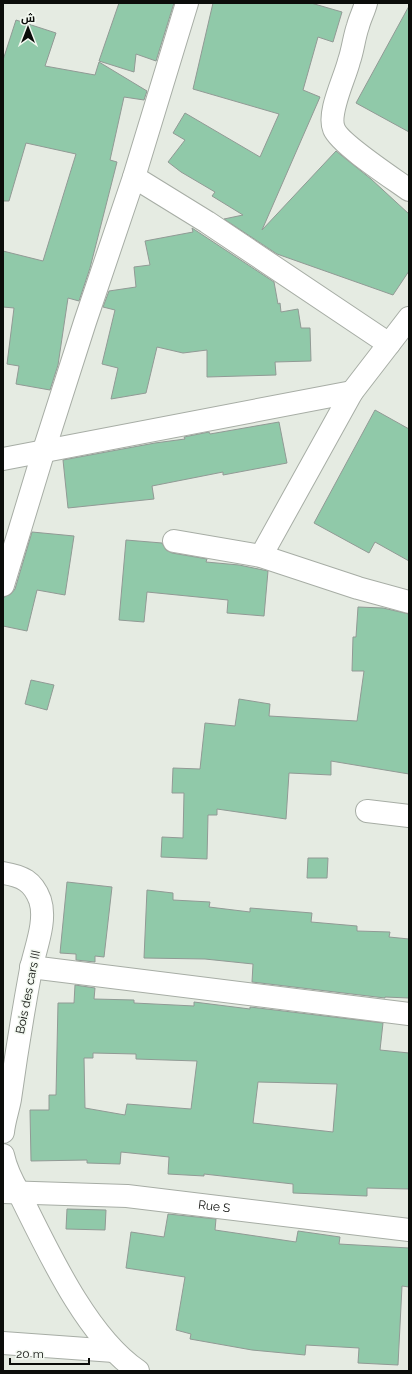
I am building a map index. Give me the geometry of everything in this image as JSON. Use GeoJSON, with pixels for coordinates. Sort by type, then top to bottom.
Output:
{"type":"FeatureCollection","features":[{"type":"Feature","properties":{"kind":"street"},"geometry":{"type":"LineString","coordinates":[[3,585],[85,322],[134,177],[187,3]]}},
{"type":"Feature","properties":{"kind":"street"},"geometry":{"type":"LineString","coordinates":[[366,3],[336,102],[333,116],[334,129],[339,136],[357,152],[409,190]]}},
{"type":"Feature","properties":{"kind":"street"},"geometry":{"type":"LineString","coordinates":[[134,177],[207,222],[389,344]]}},
{"type":"Feature","properties":{"kind":"street"},"geometry":{"type":"LineString","coordinates":[[261,556],[352,392],[409,318]]}},
{"type":"Feature","properties":{"kind":"street"},"geometry":{"type":"LineString","coordinates":[[3,459],[352,392]]}},
{"type":"Feature","properties":{"kind":"street"},"geometry":{"type":"LineString","coordinates":[[174,542],[261,556],[358,588],[409,602]]}},
{"type":"Feature","properties":{"kind":"street"},"geometry":{"type":"LineString","coordinates":[[367,811],[409,816]]}},
{"type":"Feature","properties":{"kind":"street","name":"Bois des cars III"},"geometry":{"type":"LineString","coordinates":[[3,873],[14,875],[28,881],[40,901],[42,912],[39,941],[31,967],[10,1101],[3,1132]]}},
{"type":"Feature","properties":{"kind":"street"},"geometry":{"type":"LineString","coordinates":[[31,967],[409,1014]]}},
{"type":"Feature","properties":{"kind":"street"},"geometry":{"type":"LineString","coordinates":[[3,1155],[11,1193],[88,1319],[127,1364]]}},
{"type":"Feature","properties":{"kind":"street","name":"Rue S"},"geometry":{"type":"LineString","coordinates":[[11,1193],[127,1196],[409,1230]]}},
{"type":"Feature","properties":{"kind":"street"},"geometry":{"type":"LineString","coordinates":[[3,1343],[127,1364]]}},
{"type":"Feature","properties":{"kind":"building"},"geometry":{"type":"Polygon","coordinates":[[[119,3],[174,3],[156,61],[136,54],[134,72],[99,61],[119,3]]]}},
{"type":"Feature","properties":{"kind":"building"},"geometry":{"type":"Polygon","coordinates":[[[213,3],[311,3],[342,12],[333,42],[318,37],[303,90],[320,97],[262,230],[336,151],[371,179],[409,214],[409,271],[393,295],[277,254],[224,219],[243,215],[212,196],[215,192],[181,172],[168,162],[185,140],[173,133],[185,113],[260,157],[279,114],[193,89],[213,3]]]}},
{"type":"Feature","properties":{"kind":"building"},"geometry":{"type":"Polygon","coordinates":[[[409,6],[409,132],[356,103],[409,6]]]}},
{"type":"Feature","properties":{"kind":"building"},"geometry":{"type":"Polygon","coordinates":[[[16,20],[56,33],[45,66],[95,75],[99,62],[147,91],[144,100],[124,97],[110,160],[117,162],[90,268],[79,301],[68,298],[58,365],[50,390],[16,384],[19,366],[7,364],[14,308],[3,307],[3,251],[43,261],[76,154],[26,143],[9,201],[3,201],[3,60],[16,20]]]}},
{"type":"Feature","properties":{"kind":"building"},"geometry":{"type":"Polygon","coordinates":[[[192,228],[274,282],[281,312],[298,309],[301,328],[310,328],[311,361],[275,362],[276,375],[207,377],[207,350],[183,353],[157,347],[146,393],[111,399],[118,368],[102,364],[115,310],[103,307],[109,291],[136,287],[134,267],[150,265],[145,241],[193,232],[192,228]]]}},
{"type":"Feature","properties":{"kind":"building"},"geometry":{"type":"Polygon","coordinates":[[[375,410],[409,429],[409,561],[375,542],[369,553],[314,523],[375,410]]]}},
{"type":"Feature","properties":{"kind":"building"},"geometry":{"type":"Polygon","coordinates":[[[279,422],[287,463],[223,475],[223,472],[152,486],[154,499],[68,508],[63,460],[185,439],[184,437],[209,432],[210,434],[279,422]]]}},
{"type":"Feature","properties":{"kind":"building"},"geometry":{"type":"Polygon","coordinates":[[[32,532],[74,536],[65,595],[37,590],[27,631],[3,626],[3,600],[4,597],[11,594],[15,589],[32,532]]]}},
{"type":"Feature","properties":{"kind":"building"},"geometry":{"type":"Polygon","coordinates":[[[126,540],[162,543],[166,550],[172,553],[207,559],[206,562],[239,565],[268,571],[264,616],[227,613],[228,600],[147,592],[144,622],[119,620],[126,540]]]}},
{"type":"Feature","properties":{"kind":"building"},"geometry":{"type":"Polygon","coordinates":[[[358,607],[383,608],[409,614],[409,774],[331,761],[331,775],[289,773],[286,819],[217,809],[217,815],[208,815],[207,859],[161,857],[162,837],[183,838],[184,793],[172,793],[173,768],[200,769],[205,723],[235,726],[239,699],[270,704],[269,716],[357,721],[364,671],[352,671],[353,637],[356,637],[358,607]]]}},
{"type":"Feature","properties":{"kind":"building"},"geometry":{"type":"Polygon","coordinates":[[[31,680],[54,685],[47,710],[25,704],[31,680]]]}},
{"type":"Feature","properties":{"kind":"building"},"geometry":{"type":"Polygon","coordinates":[[[308,858],[328,858],[327,878],[307,878],[308,858]]]}},
{"type":"Feature","properties":{"kind":"building"},"geometry":{"type":"Polygon","coordinates":[[[67,882],[112,887],[104,957],[95,956],[95,962],[76,960],[76,954],[60,953],[67,882]]]}},
{"type":"Feature","properties":{"kind":"building"},"geometry":{"type":"Polygon","coordinates":[[[147,890],[173,893],[173,900],[210,902],[209,907],[250,912],[250,908],[312,913],[311,922],[357,926],[357,931],[390,932],[389,937],[409,939],[409,998],[385,998],[252,982],[253,964],[205,959],[144,958],[147,890]]]}},
{"type":"Feature","properties":{"kind":"building"},"geometry":{"type":"Polygon","coordinates":[[[75,985],[95,988],[94,999],[134,1000],[134,1003],[194,1006],[194,1002],[250,1009],[250,1007],[383,1023],[380,1050],[409,1053],[409,1189],[367,1188],[367,1196],[293,1193],[293,1184],[204,1174],[204,1176],[168,1174],[169,1157],[121,1152],[120,1164],[87,1163],[87,1160],[31,1161],[30,1110],[49,1110],[49,1095],[56,1095],[58,1003],[74,1003],[75,985]],[[93,1053],[93,1058],[84,1058],[85,1108],[125,1115],[127,1104],[191,1109],[197,1061],[136,1059],[136,1054],[93,1053]],[[258,1082],[253,1123],[333,1132],[337,1084],[258,1082]]]}},
{"type":"Feature","properties":{"kind":"building"},"geometry":{"type":"Polygon","coordinates":[[[67,1209],[106,1210],[105,1230],[66,1229],[67,1209]]]}},
{"type":"Feature","properties":{"kind":"building"},"geometry":{"type":"Polygon","coordinates":[[[168,1214],[216,1219],[215,1230],[296,1242],[298,1231],[340,1237],[339,1244],[409,1248],[409,1287],[402,1286],[398,1365],[358,1363],[359,1348],[306,1345],[305,1355],[252,1350],[190,1339],[191,1334],[176,1330],[185,1277],[126,1268],[131,1232],[164,1237],[168,1214]]]}}]}
